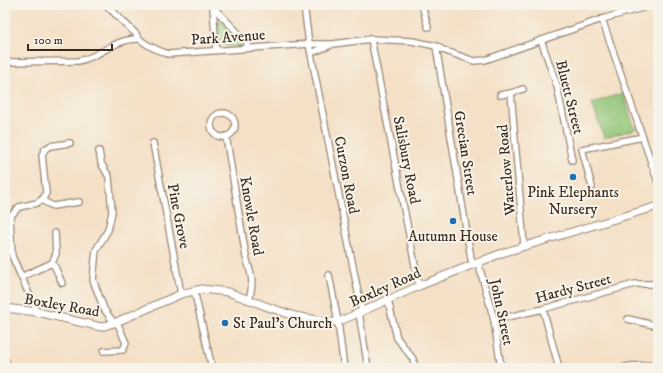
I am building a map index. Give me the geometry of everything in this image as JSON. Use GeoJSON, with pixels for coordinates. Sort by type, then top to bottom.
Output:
{"type":"FeatureCollection","features":[{"type":"Feature","properties":{"kind":"street","name":"Park Avenue"},"geometry":{"type":"LineString","coordinates":[[106,5],[136,34],[138,39],[154,49],[168,54],[309,44],[333,44],[370,39],[412,41],[436,46],[474,61],[495,58],[541,40],[653,5]]}},
{"type":"Feature","properties":{"kind":"street","name":"Curzon Road"},"geometry":{"type":"LineString","coordinates":[[304,5],[309,44],[360,312],[368,368]]}},
{"type":"Feature","properties":{"kind":"street"},"geometry":{"type":"LineString","coordinates":[[422,5],[428,27]]}},
{"type":"Feature","properties":{"kind":"street"},"geometry":{"type":"LineString","coordinates":[[213,6],[246,41],[248,48]]}},
{"type":"Feature","properties":{"kind":"street"},"geometry":{"type":"LineString","coordinates":[[213,6],[216,50]]}},
{"type":"Feature","properties":{"kind":"street"},"geometry":{"type":"LineString","coordinates":[[602,20],[658,182]]}},
{"type":"Feature","properties":{"kind":"street"},"geometry":{"type":"LineString","coordinates":[[5,60],[9,62],[78,61],[87,59],[114,44],[130,39],[138,39]]}},
{"type":"Feature","properties":{"kind":"street","name":"Salisbury Road"},"geometry":{"type":"LineString","coordinates":[[370,39],[419,286]]}},
{"type":"Feature","properties":{"kind":"street","name":"Bluett Street"},"geometry":{"type":"LineString","coordinates":[[541,40],[557,86],[572,160]]}},
{"type":"Feature","properties":{"kind":"street"},"geometry":{"type":"LineString","coordinates":[[311,53],[333,44]]}},
{"type":"Feature","properties":{"kind":"street","name":"Grecian Street"},"geometry":{"type":"LineString","coordinates":[[436,46],[475,263]]}},
{"type":"Feature","properties":{"kind":"street"},"geometry":{"type":"LineString","coordinates":[[500,95],[523,89]]}},
{"type":"Feature","properties":{"kind":"street","name":"Waterlow Road"},"geometry":{"type":"LineString","coordinates":[[511,93],[524,245]]}},
{"type":"Feature","properties":{"kind":"street"},"geometry":{"type":"LineString","coordinates":[[222,113],[230,116],[234,122],[232,132],[226,136],[218,135],[212,130],[211,122],[213,118],[222,113]]}},
{"type":"Feature","properties":{"kind":"street","name":"Knowle Road"},"geometry":{"type":"LineString","coordinates":[[226,136],[246,257],[253,276],[253,286],[249,300]]}},
{"type":"Feature","properties":{"kind":"street"},"geometry":{"type":"LineString","coordinates":[[592,187],[582,149],[642,137]]}},
{"type":"Feature","properties":{"kind":"street"},"geometry":{"type":"LineString","coordinates":[[37,312],[12,256],[8,242],[10,217],[19,207],[37,203],[46,193],[42,155],[45,149],[50,146],[70,143]]}},
{"type":"Feature","properties":{"kind":"street","name":"Pine Grove"},"geometry":{"type":"LineString","coordinates":[[153,143],[181,294]]}},
{"type":"Feature","properties":{"kind":"street"},"geometry":{"type":"LineString","coordinates":[[99,151],[102,166],[109,177],[112,212],[108,230],[96,250],[93,280],[104,309],[115,323],[126,343],[123,350],[104,351]]}},
{"type":"Feature","properties":{"kind":"street"},"geometry":{"type":"LineString","coordinates":[[41,200],[53,206],[79,202]]}},
{"type":"Feature","properties":{"kind":"street","name":"Boxley Road"},"geometry":{"type":"LineString","coordinates":[[5,308],[37,312],[101,327],[115,323],[181,294],[202,289],[228,292],[295,316],[328,322],[338,322],[419,286],[524,245],[658,206]]}},
{"type":"Feature","properties":{"kind":"street"},"geometry":{"type":"LineString","coordinates":[[21,277],[52,263],[56,254],[55,233]]}},
{"type":"Feature","properties":{"kind":"street"},"geometry":{"type":"LineString","coordinates":[[52,263],[62,283]]}},
{"type":"Feature","properties":{"kind":"street","name":"John Street"},"geometry":{"type":"LineString","coordinates":[[475,263],[494,320],[501,368]]}},
{"type":"Feature","properties":{"kind":"street"},"geometry":{"type":"LineString","coordinates":[[329,275],[338,322],[344,368]]}},
{"type":"Feature","properties":{"kind":"street","name":"Hardy Street"},"geometry":{"type":"LineString","coordinates":[[494,320],[543,309],[635,284],[658,284]]}},
{"type":"Feature","properties":{"kind":"street"},"geometry":{"type":"LineString","coordinates":[[194,290],[212,368]]}},
{"type":"Feature","properties":{"kind":"street"},"geometry":{"type":"LineString","coordinates":[[388,300],[397,338],[413,359],[415,368]]}},
{"type":"Feature","properties":{"kind":"street"},"geometry":{"type":"LineString","coordinates":[[543,309],[559,368]]}},
{"type":"Feature","properties":{"kind":"street"},"geometry":{"type":"LineString","coordinates":[[628,319],[658,326]]}},
{"type":"Feature","properties":{"kind":"street"},"geometry":{"type":"LineString","coordinates":[[5,359],[8,368]]}},
{"type":"Feature","properties":{"kind":"street"},"geometry":{"type":"LineString","coordinates":[[623,368],[629,366],[658,365]]}},
{"type":"Feature","properties":{"kind":"green space"},"geometry":{"type":"Polygon","coordinates":[[[222,21],[225,21],[243,41],[240,47],[221,44],[218,37],[217,25],[222,21]]]}},
{"type":"Feature","properties":{"kind":"green space"},"geometry":{"type":"Polygon","coordinates":[[[623,93],[636,129],[604,138],[592,103],[623,93]]]}},
{"type":"Feature","properties":{"kind":"place","name":"Pink Elephants Nursery"},"geometry":{"type":"Point","coordinates":[573,177]}},
{"type":"Feature","properties":{"kind":"place","name":"Autumn House"},"geometry":{"type":"Point","coordinates":[453,221]}},
{"type":"Feature","properties":{"kind":"place","name":"St Paul's Church"},"geometry":{"type":"Point","coordinates":[225,323]}}]}
